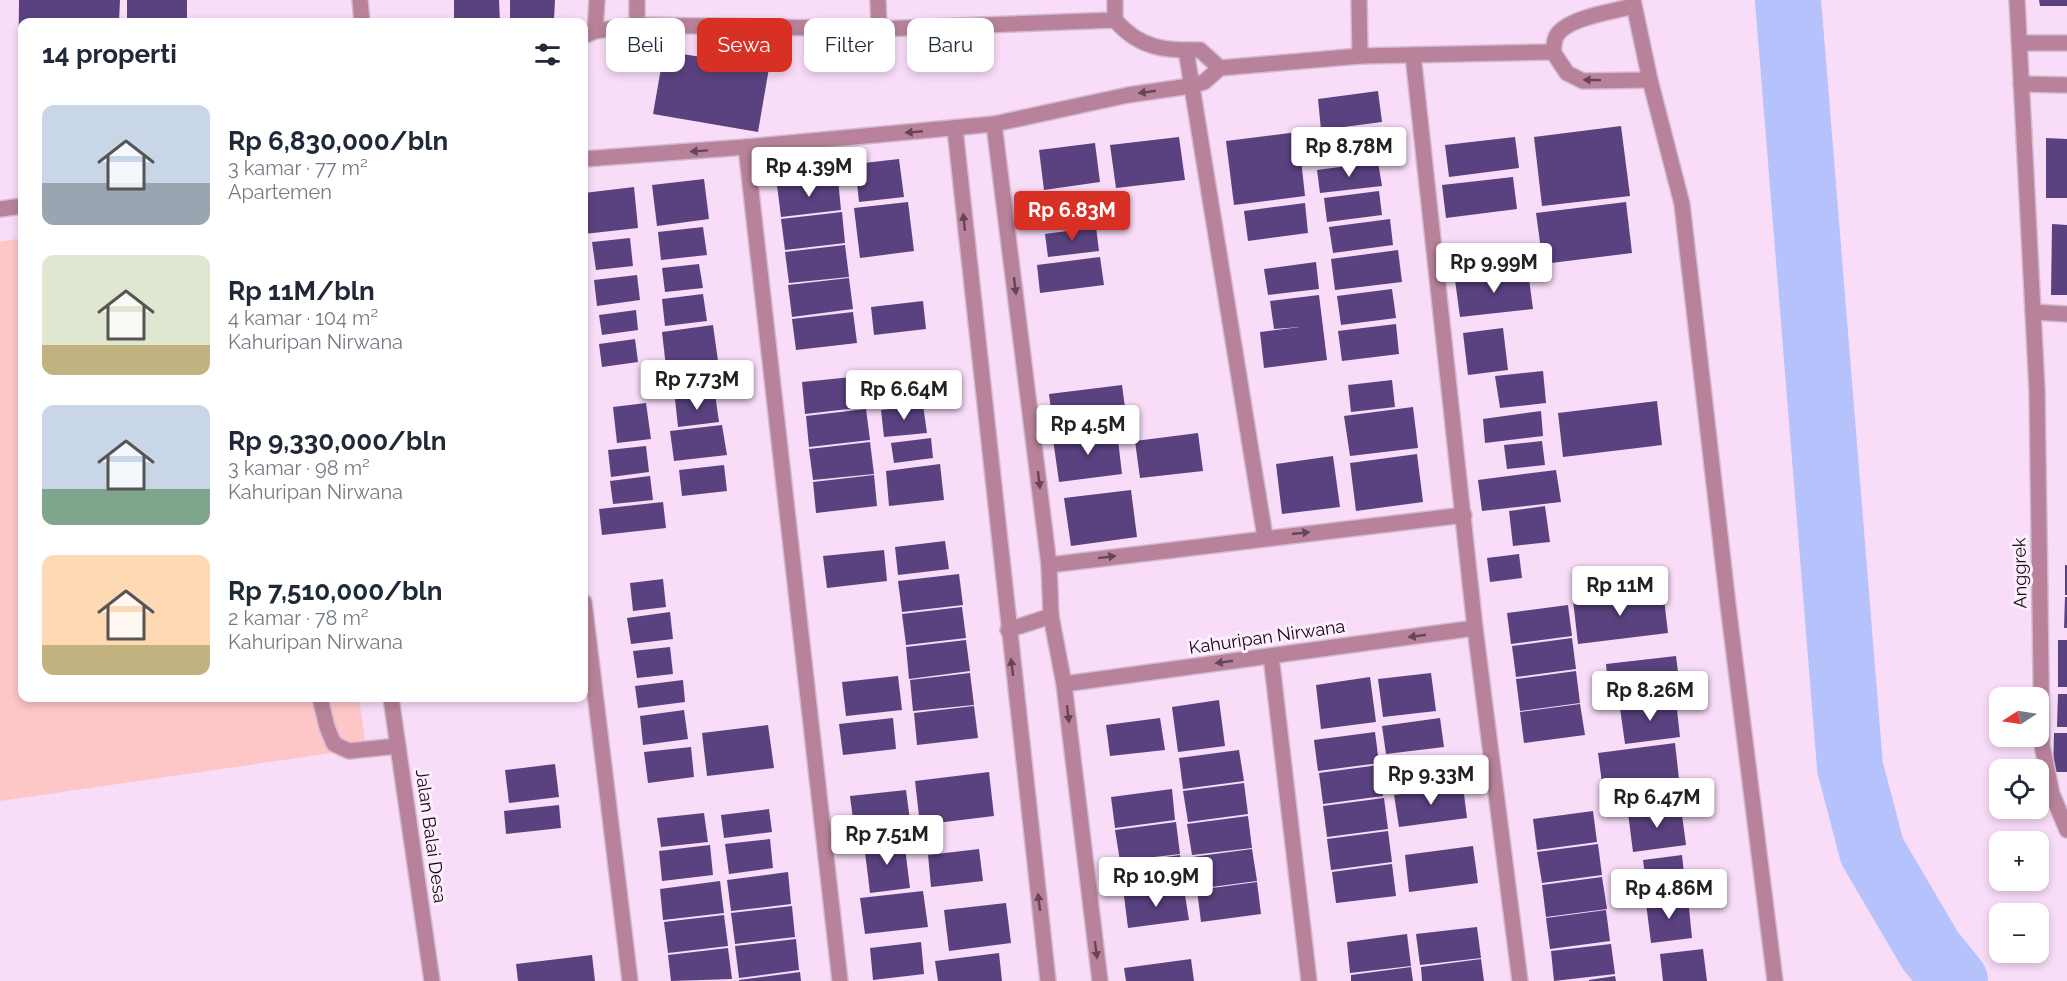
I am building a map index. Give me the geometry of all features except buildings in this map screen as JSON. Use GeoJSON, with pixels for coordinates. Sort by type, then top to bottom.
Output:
{"type":"FeatureCollection","features":[{"type":"Feature","properties":{"kind":"street"},"geometry":{"type":"LineString","coordinates":[[360,0],[362,18]]}},
{"type":"Feature","properties":{"kind":"street"},"geometry":{"type":"LineString","coordinates":[[597,0],[589,33],[606,30]]}},
{"type":"Feature","properties":{"kind":"street"},"geometry":{"type":"LineString","coordinates":[[637,0],[638,18]]}},
{"type":"Feature","properties":{"kind":"street"},"geometry":{"type":"LineString","coordinates":[[878,0],[879,18]]}},
{"type":"Feature","properties":{"kind":"street"},"geometry":{"type":"LineString","coordinates":[[1115,0],[1115,20],[1129,36],[1141,44],[1200,50],[1220,68]]}},
{"type":"Feature","properties":{"kind":"street"},"geometry":{"type":"LineString","coordinates":[[1359,0],[1360,56]]}},
{"type":"Feature","properties":{"kind":"street","name":"Anggrek"},"geometry":{"type":"LineString","coordinates":[[2017,0],[2037,390],[2043,745],[2052,794],[2067,830]]}},
{"type":"Feature","properties":{"kind":"street"},"geometry":{"type":"LineString","coordinates":[[1650,80],[1583,81],[1567,73],[1553,51],[1556,36],[1567,26],[1634,3],[1650,80],[1682,204],[1728,605],[1775,981]]}},
{"type":"Feature","properties":{"kind":"street"},"geometry":{"type":"LineString","coordinates":[[895,28],[1115,20]]}},
{"type":"Feature","properties":{"kind":"street"},"geometry":{"type":"LineString","coordinates":[[685,26],[804,28]]}},
{"type":"Feature","properties":{"kind":"street"},"geometry":{"type":"LineString","coordinates":[[2020,43],[2067,43]]}},
{"type":"Feature","properties":{"kind":"street"},"geometry":{"type":"LineString","coordinates":[[1186,50],[1190,86],[1265,537]]}},
{"type":"Feature","properties":{"kind":"street"},"geometry":{"type":"LineString","coordinates":[[588,159],[994,124],[1128,95],[1190,86],[1204,82],[1220,68],[1360,56],[1553,51]]}},
{"type":"Feature","properties":{"kind":"street"},"geometry":{"type":"LineString","coordinates":[[1413,55],[1475,628],[1520,981]]}},
{"type":"Feature","properties":{"kind":"street"},"geometry":{"type":"LineString","coordinates":[[2021,84],[2067,85]]}},
{"type":"Feature","properties":{"kind":"street"},"geometry":{"type":"LineString","coordinates":[[994,124],[1049,565],[1051,616],[1064,684],[1100,981]]}},
{"type":"Feature","properties":{"kind":"street"},"geometry":{"type":"LineString","coordinates":[[954,129],[1048,981]]}},
{"type":"Feature","properties":{"kind":"street"},"geometry":{"type":"LineString","coordinates":[[746,147],[840,981]]}},
{"type":"Feature","properties":{"kind":"street"},"geometry":{"type":"LineString","coordinates":[[0,209],[18,207]]}},
{"type":"Feature","properties":{"kind":"street"},"geometry":{"type":"LineString","coordinates":[[2033,312],[2067,315]]}},
{"type":"Feature","properties":{"kind":"street"},"geometry":{"type":"LineString","coordinates":[[1049,565],[1265,537],[1464,515]]}},
{"type":"Feature","properties":{"kind":"street"},"geometry":{"type":"LineString","coordinates":[[1008,630],[1051,616]]}},
{"type":"Feature","properties":{"kind":"street","name":"Kahuripan Nirwana"},"geometry":{"type":"LineString","coordinates":[[1064,684],[1475,628]]}},
{"type":"Feature","properties":{"kind":"street"},"geometry":{"type":"LineString","coordinates":[[588,635],[630,981]]}},
{"type":"Feature","properties":{"kind":"street"},"geometry":{"type":"LineString","coordinates":[[1272,656],[1309,981]]}},
{"type":"Feature","properties":{"kind":"street"},"geometry":{"type":"LineString","coordinates":[[321,702],[334,744],[349,751],[398,746]]}},
{"type":"Feature","properties":{"kind":"street","name":"Jalan Balai Desa"},"geometry":{"type":"LineString","coordinates":[[392,702],[432,981]]}},
{"type":"Feature","properties":{"kind":"shaded area"},"geometry":{"type":"Polygon","coordinates":[[[18,239],[18,702],[360,702],[366,748],[0,801],[0,242],[18,239]]]}},
{"type":"Feature","properties":{"kind":"waterway"},"geometry":{"type":"LineString","coordinates":[[1788,0],[1850,767],[1872,851],[1930,950],[1955,981]]}}]}
